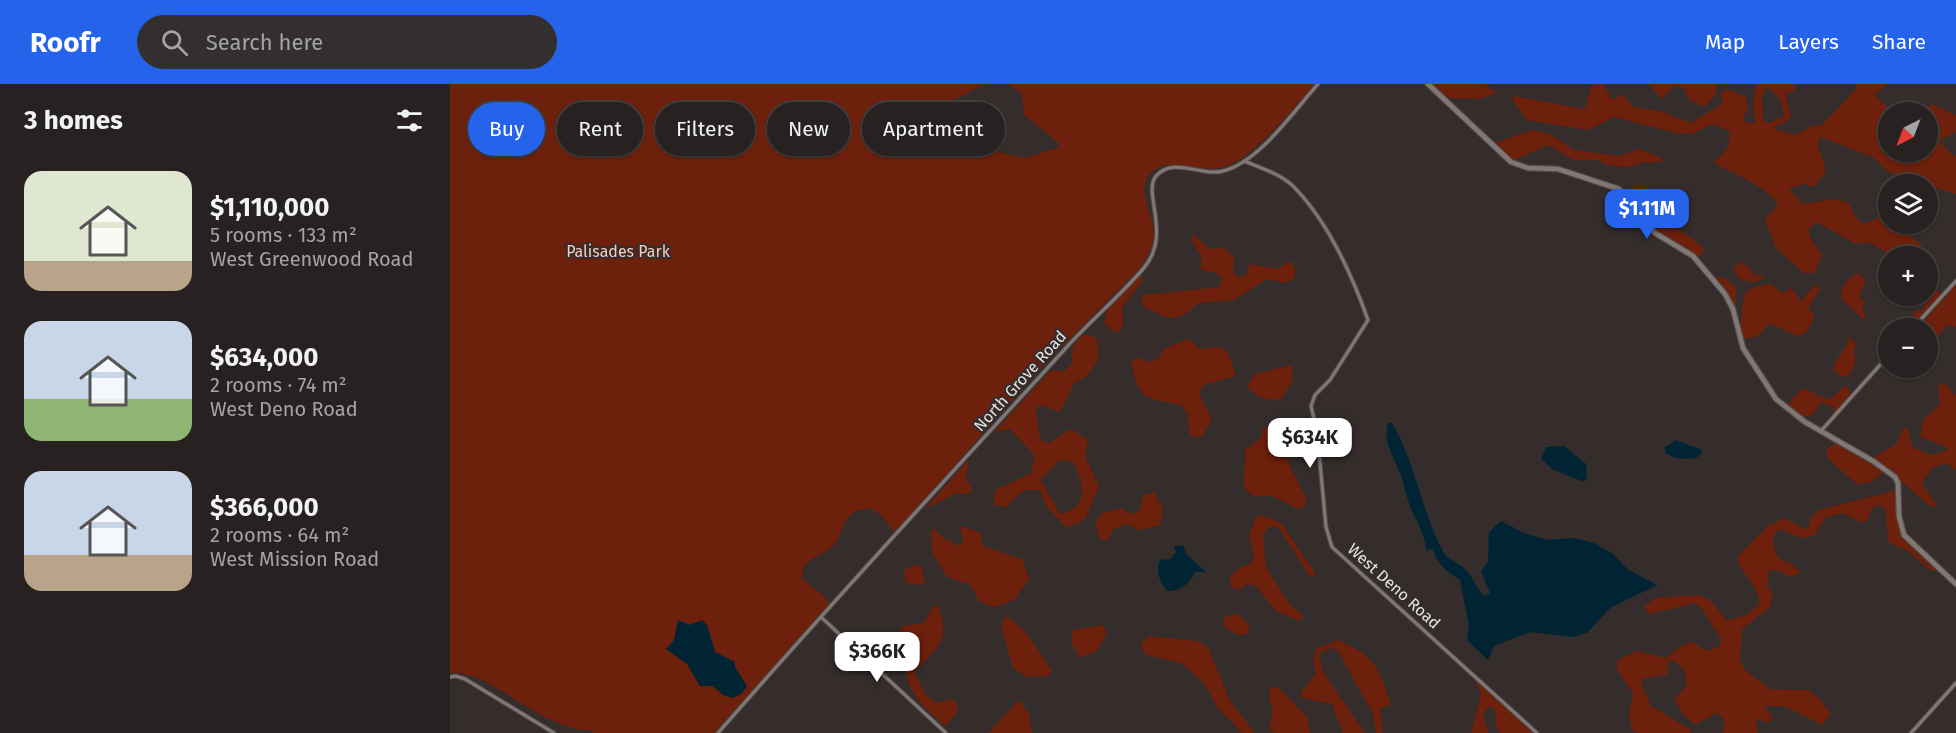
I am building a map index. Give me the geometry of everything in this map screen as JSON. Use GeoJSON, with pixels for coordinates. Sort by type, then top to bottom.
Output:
{"type":"FeatureCollection","features":[{"type":"Feature","properties":{"kind":"street","name":"North Grove Road"},"geometry":{"type":"LineString","coordinates":[[718,733],[1066,348],[1149,261],[1158,223],[1152,197],[1154,179],[1160,173],[1176,167],[1216,172],[1244,161],[1318,84]]}},
{"type":"Feature","properties":{"kind":"street"},"geometry":{"type":"LineString","coordinates":[[1428,84],[1511,162],[1528,168],[1558,169],[1610,184],[1626,195],[1655,232],[1693,256],[1725,294],[1733,309],[1743,348],[1765,386],[1790,411],[1895,477],[1898,483],[1900,525],[1904,536],[1956,584]]}},
{"type":"Feature","properties":{"kind":"street","name":"West Deno Road"},"geometry":{"type":"LineString","coordinates":[[1244,161],[1277,175],[1293,186],[1336,244],[1357,288],[1368,320],[1330,380],[1316,395],[1311,406],[1317,431],[1326,527],[1332,547],[1537,733]]}},
{"type":"Feature","properties":{"kind":"street"},"geometry":{"type":"LineString","coordinates":[[1923,318],[1956,281]]}},
{"type":"Feature","properties":{"kind":"street"},"geometry":{"type":"LineString","coordinates":[[1821,431],[1878,367]]}},
{"type":"Feature","properties":{"kind":"street"},"geometry":{"type":"LineString","coordinates":[[822,618],[946,733]]}},
{"type":"Feature","properties":{"kind":"street"},"geometry":{"type":"LineString","coordinates":[[450,677],[457,676],[465,679],[554,733]]}},
{"type":"Feature","properties":{"kind":"street"},"geometry":{"type":"LineString","coordinates":[[1911,733],[1956,683]]}},
{"type":"Feature","properties":{"kind":"green space","name":"Palisades Park"},"geometry":{"type":"Polygon","coordinates":[[[450,84],[985,84],[950,102],[862,102],[862,156],[1005,156],[1005,154],[1024,157],[1055,149],[1060,144],[1024,115],[1022,94],[1007,84],[1315,84],[1271,133],[1245,156],[1232,164],[1212,169],[1165,166],[1157,168],[1150,174],[1144,188],[1154,236],[1151,250],[1139,269],[1043,366],[895,532],[882,516],[870,508],[860,510],[848,517],[833,546],[812,559],[802,572],[802,579],[824,596],[829,604],[714,733],[593,733],[592,730],[574,728],[555,722],[500,690],[466,674],[450,673],[450,84]],[[702,620],[690,625],[682,621],[677,625],[675,640],[666,649],[687,664],[700,686],[713,686],[723,695],[741,694],[747,686],[735,667],[735,662],[715,652],[707,625],[702,620]]]}},
{"type":"Feature","properties":{"kind":"green space"},"geometry":{"type":"Polygon","coordinates":[[[1432,84],[1485,84],[1496,93],[1481,99],[1445,98],[1432,84]]]}},
{"type":"Feature","properties":{"kind":"green space"},"geometry":{"type":"Polygon","coordinates":[[[1603,84],[1612,100],[1623,94],[1633,107],[1661,111],[1691,123],[1723,103],[1720,95],[1726,89],[1746,97],[1748,108],[1742,121],[1755,124],[1753,101],[1757,84],[1794,84],[1795,91],[1785,94],[1791,116],[1786,122],[1772,128],[1795,135],[1813,125],[1821,126],[1857,88],[1854,84],[1888,84],[1874,95],[1882,102],[1878,102],[1878,162],[1873,157],[1820,137],[1818,144],[1826,171],[1815,186],[1810,187],[1806,183],[1789,189],[1803,204],[1836,199],[1849,203],[1856,218],[1865,224],[1878,218],[1878,234],[1907,234],[1921,246],[1878,248],[1868,242],[1856,244],[1817,222],[1809,229],[1810,237],[1822,255],[1815,273],[1804,273],[1776,248],[1765,219],[1778,205],[1774,199],[1760,187],[1718,166],[1714,161],[1727,148],[1729,131],[1713,124],[1691,134],[1675,133],[1614,117],[1588,130],[1527,120],[1513,101],[1513,96],[1585,109],[1591,87],[1603,84]],[[1766,88],[1762,100],[1763,121],[1769,123],[1784,116],[1779,99],[1766,88]]]}},
{"type":"Feature","properties":{"kind":"green space"},"geometry":{"type":"Polygon","coordinates":[[[1648,84],[1718,84],[1715,96],[1704,107],[1689,100],[1683,88],[1674,86],[1662,99],[1648,84]]]}},
{"type":"Feature","properties":{"kind":"green space"},"geometry":{"type":"Polygon","coordinates":[[[1938,107],[1956,115],[1956,132],[1939,141],[1953,156],[1956,155],[1956,194],[1938,188],[1938,174],[1896,174],[1887,171],[1878,162],[1938,162],[1938,107]]]}},
{"type":"Feature","properties":{"kind":"green space"},"geometry":{"type":"Polygon","coordinates":[[[1533,130],[1550,134],[1574,150],[1620,156],[1639,149],[1662,158],[1662,162],[1640,163],[1630,167],[1606,165],[1598,160],[1573,160],[1548,145],[1512,161],[1494,143],[1533,130]]]}},
{"type":"Feature","properties":{"kind":"green space"},"geometry":{"type":"Polygon","coordinates":[[[1636,185],[1646,188],[1655,209],[1662,216],[1704,249],[1699,258],[1663,236],[1649,224],[1628,195],[1636,185]]]}},
{"type":"Feature","properties":{"kind":"green space"},"geometry":{"type":"Polygon","coordinates":[[[1193,234],[1210,249],[1224,248],[1234,258],[1233,273],[1239,277],[1246,276],[1250,264],[1276,269],[1291,261],[1296,271],[1293,279],[1286,283],[1267,279],[1234,300],[1199,303],[1178,317],[1166,317],[1143,306],[1142,295],[1220,287],[1222,277],[1216,273],[1201,270],[1201,256],[1191,239],[1193,234]]]}},
{"type":"Feature","properties":{"kind":"green space"},"geometry":{"type":"Polygon","coordinates":[[[1739,262],[1749,267],[1754,275],[1764,276],[1763,279],[1754,282],[1741,280],[1733,269],[1739,262]]]}},
{"type":"Feature","properties":{"kind":"green space"},"geometry":{"type":"Polygon","coordinates":[[[1857,273],[1866,280],[1859,296],[1865,302],[1862,310],[1866,317],[1863,319],[1842,300],[1845,284],[1857,273]]]}},
{"type":"Feature","properties":{"kind":"green space"},"geometry":{"type":"Polygon","coordinates":[[[1141,275],[1143,280],[1122,308],[1123,328],[1116,333],[1104,323],[1107,310],[1141,275]]]}},
{"type":"Feature","properties":{"kind":"green space"},"geometry":{"type":"Polygon","coordinates":[[[1718,276],[1728,280],[1736,288],[1736,312],[1733,303],[1716,279],[1718,276]]]}},
{"type":"Feature","properties":{"kind":"green space"},"geometry":{"type":"Polygon","coordinates":[[[1771,284],[1782,293],[1791,288],[1801,301],[1816,284],[1820,289],[1808,309],[1815,316],[1806,333],[1797,336],[1769,323],[1760,334],[1752,338],[1739,335],[1745,295],[1751,288],[1771,284]]]}},
{"type":"Feature","properties":{"kind":"green space"},"geometry":{"type":"Polygon","coordinates":[[[1956,285],[1956,327],[1948,325],[1938,336],[1938,318],[1926,318],[1956,285]]]}},
{"type":"Feature","properties":{"kind":"green space"},"geometry":{"type":"Polygon","coordinates":[[[1925,306],[1931,306],[1920,318],[1913,318],[1914,311],[1921,311],[1925,306]]]}},
{"type":"Feature","properties":{"kind":"green space"},"geometry":{"type":"Polygon","coordinates":[[[1083,334],[1097,338],[1098,360],[1086,377],[1074,383],[1060,412],[1040,405],[1036,409],[1040,440],[1049,443],[1071,429],[1088,440],[1085,456],[1099,487],[1085,519],[1067,528],[1046,506],[1040,490],[1024,490],[1006,507],[994,505],[995,490],[1032,473],[1034,455],[1010,429],[994,432],[1051,370],[1065,371],[1072,363],[1073,346],[1083,334]],[[1059,460],[1041,480],[1060,514],[1077,506],[1082,493],[1080,478],[1073,462],[1059,460]]]}},
{"type":"Feature","properties":{"kind":"green space"},"geometry":{"type":"Polygon","coordinates":[[[1850,337],[1856,345],[1853,353],[1856,358],[1853,369],[1847,377],[1840,376],[1833,368],[1850,337]]]}},
{"type":"Feature","properties":{"kind":"green space"},"geometry":{"type":"Polygon","coordinates":[[[1189,339],[1200,349],[1221,347],[1228,353],[1236,376],[1204,385],[1199,393],[1212,419],[1203,435],[1195,438],[1189,434],[1188,414],[1182,406],[1151,398],[1140,391],[1131,361],[1138,358],[1150,362],[1158,359],[1165,348],[1189,339]]]}},
{"type":"Feature","properties":{"kind":"green space"},"geometry":{"type":"Polygon","coordinates":[[[1292,365],[1293,380],[1281,399],[1262,398],[1247,387],[1254,374],[1292,365]]]}},
{"type":"Feature","properties":{"kind":"green space"},"geometry":{"type":"Polygon","coordinates":[[[1940,384],[1945,384],[1956,396],[1956,470],[1947,463],[1932,468],[1922,483],[1935,503],[1936,507],[1932,507],[1873,458],[1897,443],[1903,428],[1908,429],[1912,447],[1931,455],[1948,450],[1947,447],[1920,437],[1924,419],[1940,404],[1938,388],[1940,384]]]}},
{"type":"Feature","properties":{"kind":"green space"},"geometry":{"type":"Polygon","coordinates":[[[1846,385],[1851,394],[1834,413],[1833,407],[1821,402],[1812,415],[1802,417],[1786,406],[1802,388],[1829,400],[1846,385]]]}},
{"type":"Feature","properties":{"kind":"green space"},"geometry":{"type":"Polygon","coordinates":[[[1263,427],[1281,427],[1290,467],[1306,498],[1304,507],[1297,509],[1273,496],[1253,496],[1244,488],[1245,450],[1260,439],[1263,427]]]}},
{"type":"Feature","properties":{"kind":"green space"},"geometry":{"type":"Polygon","coordinates":[[[1836,443],[1884,472],[1869,483],[1857,484],[1828,459],[1826,450],[1836,443]]]}},
{"type":"Feature","properties":{"kind":"green space"},"geometry":{"type":"Polygon","coordinates":[[[969,459],[966,479],[972,488],[969,494],[957,493],[925,509],[969,459]]]}},
{"type":"Feature","properties":{"kind":"green space"},"geometry":{"type":"Polygon","coordinates":[[[1897,490],[1898,519],[1903,536],[1937,570],[1931,571],[1908,551],[1888,542],[1886,510],[1880,505],[1871,509],[1868,520],[1862,523],[1843,513],[1826,517],[1814,536],[1801,538],[1780,529],[1773,536],[1777,554],[1780,559],[1796,567],[1800,573],[1790,577],[1778,570],[1769,571],[1767,584],[1772,594],[1771,606],[1742,629],[1740,660],[1745,670],[1770,689],[1808,690],[1819,698],[1831,714],[1822,725],[1784,706],[1764,706],[1773,718],[1767,723],[1758,718],[1756,725],[1758,733],[1723,733],[1725,720],[1716,713],[1695,725],[1681,712],[1675,699],[1687,684],[1683,668],[1672,660],[1668,663],[1667,675],[1644,678],[1641,682],[1651,706],[1691,730],[1691,733],[1638,733],[1632,730],[1629,716],[1633,693],[1617,670],[1617,660],[1637,651],[1665,658],[1683,645],[1693,642],[1706,651],[1719,647],[1721,639],[1703,610],[1695,603],[1649,614],[1644,607],[1655,598],[1698,595],[1709,599],[1727,621],[1746,615],[1759,605],[1759,598],[1737,557],[1768,526],[1785,518],[1804,529],[1810,525],[1810,518],[1819,510],[1897,490]]]}},
{"type":"Feature","properties":{"kind":"green space"},"geometry":{"type":"Polygon","coordinates":[[[1154,492],[1162,506],[1161,525],[1139,530],[1127,524],[1113,529],[1108,540],[1100,539],[1095,525],[1101,514],[1121,508],[1130,514],[1139,511],[1144,495],[1154,492]]]}},
{"type":"Feature","properties":{"kind":"green space"},"geometry":{"type":"Polygon","coordinates":[[[1262,515],[1281,523],[1315,573],[1314,577],[1310,577],[1279,528],[1269,526],[1263,535],[1266,567],[1290,605],[1304,616],[1300,621],[1276,611],[1256,586],[1247,584],[1239,590],[1231,587],[1229,579],[1237,569],[1250,564],[1254,556],[1249,535],[1255,519],[1262,515]]]}},
{"type":"Feature","properties":{"kind":"green space"},"geometry":{"type":"Polygon","coordinates":[[[960,526],[980,532],[983,546],[1022,559],[1029,579],[1014,600],[994,607],[979,601],[971,585],[947,577],[932,552],[931,530],[934,529],[945,539],[960,546],[963,543],[960,526]]]}},
{"type":"Feature","properties":{"kind":"green space"},"geometry":{"type":"Polygon","coordinates":[[[918,564],[923,570],[924,585],[905,583],[904,570],[918,564]]]}},
{"type":"Feature","properties":{"kind":"green space"},"geometry":{"type":"Polygon","coordinates":[[[933,606],[938,606],[942,618],[943,636],[936,649],[915,672],[926,696],[938,703],[953,699],[957,703],[957,713],[945,726],[916,697],[908,681],[903,659],[894,655],[873,662],[865,654],[897,643],[902,626],[924,623],[933,606]]]}},
{"type":"Feature","properties":{"kind":"green space"},"geometry":{"type":"Polygon","coordinates":[[[1238,614],[1250,626],[1247,634],[1238,635],[1223,626],[1224,617],[1238,614]]]}},
{"type":"Feature","properties":{"kind":"green space"},"geometry":{"type":"Polygon","coordinates":[[[1005,616],[1013,620],[1032,640],[1052,671],[1048,676],[1027,677],[1013,668],[1001,626],[1005,616]]]}},
{"type":"Feature","properties":{"kind":"green space"},"geometry":{"type":"Polygon","coordinates":[[[1103,625],[1107,633],[1097,651],[1080,658],[1071,642],[1073,630],[1103,625]]]}},
{"type":"Feature","properties":{"kind":"green space"},"geometry":{"type":"Polygon","coordinates":[[[1148,636],[1198,641],[1208,647],[1230,701],[1255,733],[1242,733],[1218,708],[1204,683],[1181,663],[1146,655],[1141,645],[1148,636]]]}},
{"type":"Feature","properties":{"kind":"green space"},"geometry":{"type":"Polygon","coordinates":[[[1338,640],[1361,652],[1378,671],[1391,704],[1380,709],[1383,733],[1376,733],[1373,714],[1337,649],[1330,648],[1319,654],[1323,672],[1365,733],[1343,733],[1332,704],[1302,698],[1301,693],[1316,673],[1313,661],[1316,649],[1338,640]]]}},
{"type":"Feature","properties":{"kind":"green space"},"geometry":{"type":"Polygon","coordinates":[[[1472,676],[1533,733],[1500,733],[1495,724],[1496,711],[1490,706],[1483,713],[1488,733],[1471,733],[1481,693],[1472,676]]]}},
{"type":"Feature","properties":{"kind":"green space"},"geometry":{"type":"Polygon","coordinates":[[[1278,687],[1307,717],[1310,733],[1274,733],[1270,729],[1273,707],[1269,700],[1270,688],[1278,687]]]}},
{"type":"Feature","properties":{"kind":"green space"},"geometry":{"type":"Polygon","coordinates":[[[1019,700],[1029,714],[1032,733],[988,733],[1019,700]]]}},
{"type":"Feature","properties":{"kind":"water"},"geometry":{"type":"Polygon","coordinates":[[[1388,423],[1392,423],[1407,454],[1430,521],[1444,553],[1466,570],[1485,596],[1490,593],[1481,572],[1488,561],[1489,532],[1501,521],[1524,533],[1548,540],[1574,538],[1594,543],[1613,554],[1627,569],[1657,585],[1610,608],[1587,633],[1573,637],[1530,632],[1494,646],[1488,660],[1467,640],[1469,626],[1460,580],[1440,563],[1433,549],[1426,550],[1401,475],[1389,448],[1388,423]]]}},
{"type":"Feature","properties":{"kind":"water"},"geometry":{"type":"Polygon","coordinates":[[[1676,440],[1702,450],[1701,454],[1694,458],[1684,459],[1665,453],[1665,447],[1676,440]]]}},
{"type":"Feature","properties":{"kind":"water"},"geometry":{"type":"Polygon","coordinates":[[[1564,446],[1586,464],[1587,478],[1584,482],[1552,469],[1541,459],[1546,447],[1564,446]]]}},
{"type":"Feature","properties":{"kind":"water"},"geometry":{"type":"Polygon","coordinates":[[[1183,545],[1186,554],[1206,572],[1195,572],[1184,586],[1167,591],[1159,576],[1160,560],[1171,559],[1176,552],[1174,546],[1183,545]]]}},
{"type":"Feature","properties":{"kind":"water"},"geometry":{"type":"Polygon","coordinates":[[[678,620],[690,625],[702,620],[707,625],[715,652],[735,662],[735,667],[747,686],[741,694],[732,698],[723,695],[713,686],[700,686],[687,664],[666,649],[674,640],[678,620]]]}}]}
